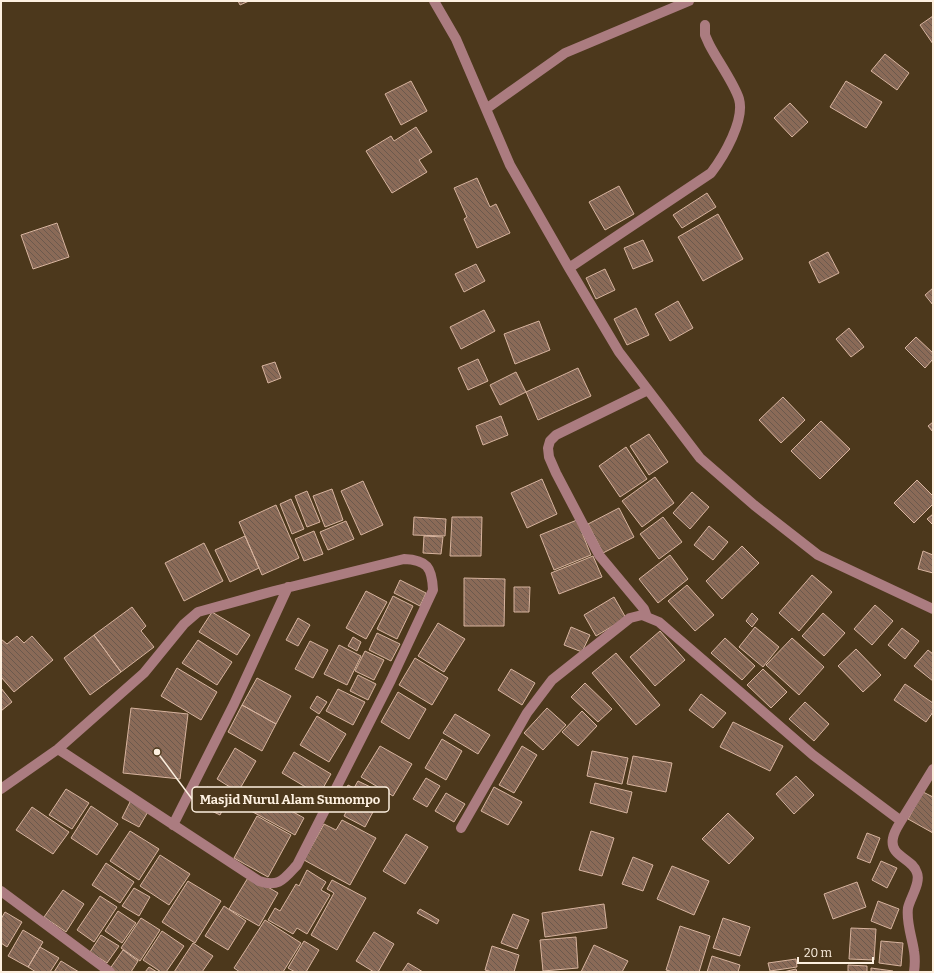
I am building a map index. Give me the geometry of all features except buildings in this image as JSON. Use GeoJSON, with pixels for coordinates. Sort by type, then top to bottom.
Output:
{"type":"FeatureCollection","features":[{"type":"Feature","properties":{"kind":"street"},"geometry":{"type":"LineString","coordinates":[[434,1],[456,39],[510,165],[569,268],[619,352],[700,458],[754,505],[818,555],[933,609]]}},
{"type":"Feature","properties":{"kind":"street"},"geometry":{"type":"LineString","coordinates":[[486,109],[565,53],[688,1]]}},
{"type":"Feature","properties":{"kind":"street"},"geometry":{"type":"LineString","coordinates":[[569,268],[711,173],[726,151],[740,110],[738,98],[705,36],[705,25]]}},
{"type":"Feature","properties":{"kind":"street"},"geometry":{"type":"LineString","coordinates":[[647,617],[644,609],[605,564],[593,545],[556,474],[549,457],[548,448],[550,441],[556,435],[648,390]]}},
{"type":"Feature","properties":{"kind":"street"},"geometry":{"type":"LineString","coordinates":[[3,784],[58,749],[144,673],[184,624],[198,612],[288,587],[404,559],[422,561],[429,568],[433,590],[391,680],[297,865],[283,879],[275,884],[259,881],[58,749]]}},
{"type":"Feature","properties":{"kind":"street"},"geometry":{"type":"LineString","coordinates":[[173,825],[234,704],[288,587]]}},
{"type":"Feature","properties":{"kind":"street"},"geometry":{"type":"LineString","coordinates":[[461,828],[527,713],[552,680],[623,623],[637,616],[647,617],[659,622],[814,755],[901,821]]}},
{"type":"Feature","properties":{"kind":"street"},"geometry":{"type":"LineString","coordinates":[[914,972],[915,952],[908,917],[908,908],[918,877],[915,867],[910,862],[899,857],[893,846],[893,838],[901,821],[933,769]]}},
{"type":"Feature","properties":{"kind":"street"},"geometry":{"type":"LineString","coordinates":[[1,891],[110,972]]}},
{"type":"Feature","properties":{"kind":"place","name":"Masjid Nurul Alam Sumompo"},"geometry":{"type":"Point","coordinates":[157,752]}}]}
